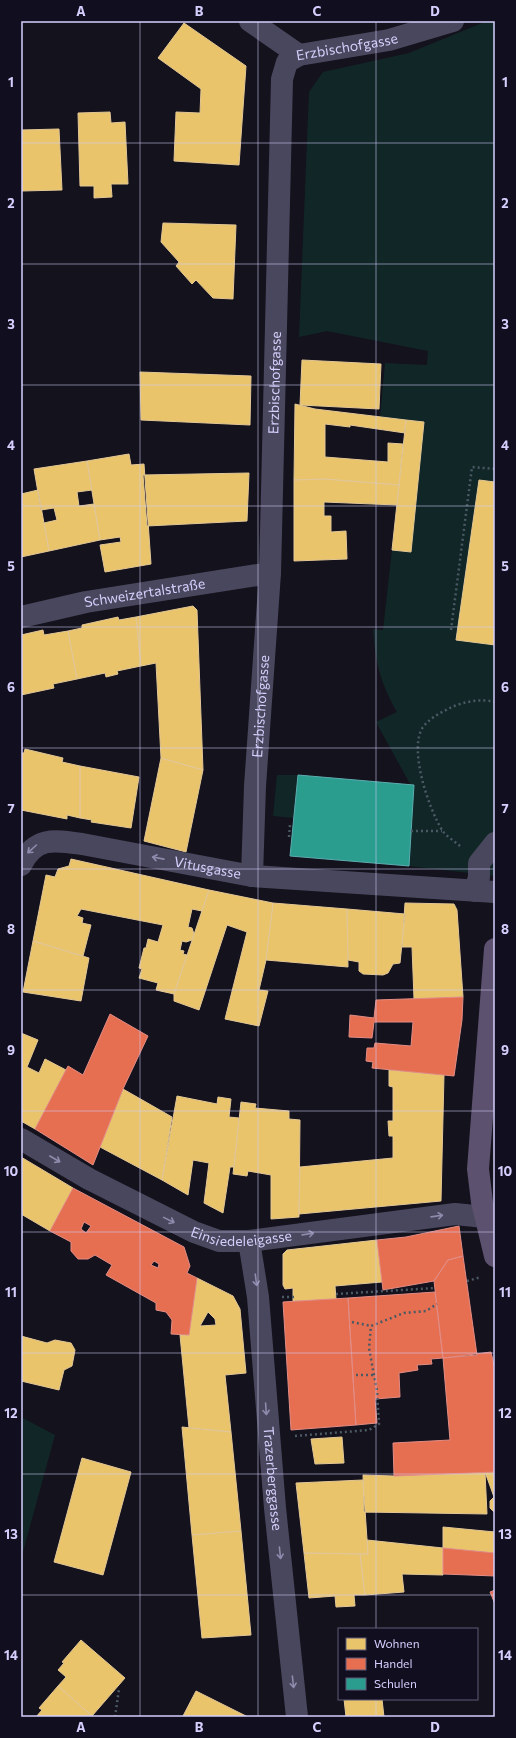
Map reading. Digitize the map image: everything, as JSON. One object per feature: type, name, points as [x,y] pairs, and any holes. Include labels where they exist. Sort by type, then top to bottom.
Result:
[{"type":"main road","points":[[495,963],[478,1169],[490,1217],[495,1256]]},
{"type":"street","points":[[250,21],[299,55]]},
{"type":"street","name":"Erzbischofgasse","points":[[252,876],[255,786],[270,573],[282,79],[287,62],[299,55],[389,40],[454,21]]},
{"type":"street","name":"Schweizertalstraße","points":[[21,617],[86,602],[270,573]]},
{"type":"street","name":"Vitusgasse","points":[[21,865],[30,851],[38,844],[54,841],[82,844],[252,876],[485,891]]},
{"type":"street","points":[[485,891],[478,877],[479,863],[495,844]]},
{"type":"street","name":"Einsiedeleigasse","points":[[21,1139],[89,1179],[194,1232],[219,1241],[249,1241],[455,1214],[490,1217]]},
{"type":"street","name":"Trazerberggasse","points":[[249,1241],[258,1297],[273,1493],[297,1717]]},
{"type":"path","points":[[451,630],[472,466],[495,469]]},
{"type":"path","points":[[479,863],[442,831],[424,789],[418,745],[423,728],[436,715],[456,705],[489,700],[495,702]]},
{"type":"path","points":[[289,837],[290,825]]},
{"type":"path","points":[[411,831],[442,831]]},
{"type":"path","points":[[336,1294],[435,1288]]},
{"type":"path","points":[[280,1297],[294,1297]]},
{"type":"path","points":[[352,1322],[371,1326],[404,1313],[426,1311],[437,1304]]},
{"type":"path","points":[[294,1436],[369,1430],[379,1424],[377,1391],[369,1348],[371,1326]]},
{"type":"path","points":[[356,1375],[374,1374]]},
{"type":"path","points":[[115,1717],[119,1688]]},
{"type":"green space","points":[[487,21],[495,21],[495,482],[479,480],[495,645],[495,876],[409,866],[414,785],[410,784],[376,722],[397,712],[391,702],[383,682],[377,662],[373,629],[383,630],[392,550],[411,552],[424,422],[380,417],[385,363],[427,365],[428,351],[327,331],[299,337],[309,92],[323,72],[409,53]]},
{"type":"green space","points":[[277,775],[298,775],[294,818],[273,816]]},
{"type":"green space","points":[[21,1417],[55,1435],[21,1559]]},
{"type":"building: Wohnen","points":[[184,23],[246,66],[239,165],[174,161],[176,112],[200,113],[201,89],[158,58]]},
{"type":"building: Wohnen","points":[[110,112],[111,123],[125,122],[128,184],[111,184],[112,197],[94,198],[94,186],[80,186],[78,113]]},
{"type":"building: Wohnen","points":[[59,129],[62,190],[22,191],[21,130]]},
{"type":"building: Wohnen","points":[[163,223],[236,225],[233,299],[213,298],[196,280],[192,284],[176,266],[179,262],[161,242]]},
{"type":"building: Wohnen","points":[[302,360],[381,364],[379,409],[300,405]]},
{"type":"building: Wohnen","points":[[140,372],[251,376],[250,425],[141,420]]},
{"type":"building: Wohnen","points":[[295,404],[315,409],[406,420],[405,433],[350,425],[350,427],[325,424],[325,457],[388,462],[388,443],[403,444],[399,485],[325,479],[294,480]]},
{"type":"building: Wohnen","points":[[406,420],[424,422],[411,552],[392,550]]},
{"type":"building: Wohnen","points":[[129,454],[131,465],[144,464],[151,564],[105,572],[100,545],[121,542],[120,537],[100,540],[87,461]]},
{"type":"building: Wohnen","points":[[87,461],[92,490],[77,492],[79,506],[94,504],[100,540],[49,551],[44,523],[57,520],[54,508],[41,510],[34,469]]},
{"type":"building: Wohnen","points":[[249,473],[247,521],[147,526],[143,475]]},
{"type":"building: Wohnen","points":[[325,479],[399,485],[397,505],[324,502],[324,516],[331,516],[331,532],[346,531],[347,559],[294,561],[294,480]]},
{"type":"building: Wohnen","points":[[479,480],[495,482],[495,645],[456,640]]},
{"type":"building: Wohnen","points":[[38,490],[49,551],[21,557],[21,494]]},
{"type":"building: Wohnen","points":[[193,606],[197,610],[203,770],[161,758],[156,663],[141,666],[136,617]]},
{"type":"building: Wohnen","points":[[118,617],[119,620],[136,617],[141,666],[117,671],[118,674],[106,677],[105,673],[77,679],[68,631],[82,628],[82,625]]},
{"type":"building: Wohnen","points":[[43,630],[44,635],[68,631],[77,679],[53,684],[54,688],[21,695],[21,635]]},
{"type":"building: Wohnen","points":[[25,749],[63,758],[62,762],[80,766],[80,818],[67,815],[67,819],[21,810],[21,753],[24,753]]},
{"type":"building: Wohnen","points":[[161,758],[203,770],[186,852],[144,841]]},
{"type":"building: Wohnen","points":[[80,766],[139,777],[131,828],[91,822],[92,820],[80,818]]},
{"type":"building: Wohnen","points":[[71,859],[209,890],[202,911],[192,909],[188,927],[192,928],[194,934],[192,940],[186,942],[182,941],[180,950],[184,951],[183,954],[187,955],[174,994],[156,990],[158,983],[139,978],[142,969],[139,968],[148,939],[158,942],[163,925],[81,909],[77,916],[83,918],[82,923],[91,925],[83,956],[33,941],[46,875],[55,877],[58,869],[69,866]]},
{"type":"building: Wohnen","points":[[209,890],[273,903],[266,960],[259,990],[268,991],[259,1026],[225,1019],[247,932],[227,925],[199,1010],[174,1001],[174,994]]},
{"type":"building: Wohnen","points":[[273,903],[347,909],[348,967],[266,960]]},
{"type":"building: Wohnen","points":[[405,903],[454,904],[457,910],[463,997],[414,999],[412,947],[402,947]]},
{"type":"building: Wohnen","points":[[347,909],[405,914],[400,963],[393,964],[388,973],[383,975],[363,974],[359,971],[359,962],[348,960]]},
{"type":"building: Wohnen","points":[[33,941],[89,958],[81,1001],[23,992]]},
{"type":"building: Wohnen","points":[[21,1033],[38,1040],[27,1067],[39,1073],[45,1059],[66,1070],[35,1129],[21,1121]]},
{"type":"building: Wohnen","points":[[389,1070],[444,1075],[441,1201],[299,1214],[300,1167],[393,1158],[393,1136],[389,1136],[388,1121],[393,1121],[393,1087],[389,1086]]},
{"type":"building: Wohnen","points":[[123,1089],[172,1117],[162,1180],[100,1147]]},
{"type":"building: Wohnen","points":[[177,1096],[217,1104],[218,1097],[231,1099],[229,1117],[239,1118],[234,1167],[230,1167],[223,1213],[204,1203],[209,1163],[193,1160],[188,1195],[162,1180]]},
{"type":"building: Wohnen","points":[[241,1102],[256,1104],[255,1108],[289,1111],[289,1119],[300,1120],[299,1217],[271,1219],[271,1175],[248,1171],[247,1176],[233,1174]]},
{"type":"building: Wohnen","points":[[21,1157],[73,1188],[50,1231],[21,1214]]},
{"type":"building: Wohnen","points":[[377,1240],[382,1282],[335,1286],[336,1299],[293,1301],[293,1288],[285,1289],[283,1285],[283,1254],[287,1250]]},
{"type":"building: Wohnen","points":[[197,1278],[233,1296],[240,1309],[246,1373],[225,1375],[231,1432],[189,1428],[180,1335],[189,1335]],"holes":[[[208,1312],[215,1319],[216,1325],[200,1326]]]},
{"type":"building: Wohnen","points":[[21,1336],[47,1343],[55,1340],[71,1343],[75,1350],[72,1366],[64,1370],[59,1390],[21,1381]]},
{"type":"building: Wohnen","points":[[182,1427],[231,1432],[241,1531],[192,1535]]},
{"type":"building: Wohnen","points":[[342,1437],[344,1463],[315,1464],[311,1439]]},
{"type":"building: Wohnen","points":[[82,1458],[131,1472],[103,1575],[54,1562]]},
{"type":"building: Wohnen","points":[[485,1472],[495,1472],[495,1513],[490,1508],[490,1501],[494,1497]]},
{"type":"building: Wohnen","points":[[485,1472],[487,1514],[364,1512],[363,1475],[394,1476]]},
{"type":"building: Wohnen","points":[[363,1480],[368,1554],[304,1553],[296,1483]]},
{"type":"building: Wohnen","points":[[443,1527],[495,1532],[495,1553],[443,1548]]},
{"type":"building: Wohnen","points":[[241,1531],[251,1635],[202,1638],[192,1535]]},
{"type":"building: Wohnen","points":[[367,1540],[443,1548],[443,1575],[402,1574],[404,1592],[365,1595],[360,1554],[368,1554]]},
{"type":"building: Wohnen","points":[[304,1553],[360,1554],[365,1595],[354,1595],[355,1606],[336,1607],[335,1596],[309,1598]]},
{"type":"building: Wohnen","points":[[81,1640],[125,1678],[92,1716],[58,1686],[66,1677],[58,1670],[64,1663],[62,1662]]},
{"type":"building: Wohnen","points":[[58,1686],[94,1717],[36,1717],[42,1710],[39,1708]]},
{"type":"building: Wohnen","points":[[196,1691],[248,1717],[183,1716]]},
{"type":"building: Wohnen","points":[[344,1700],[382,1700],[384,1717],[346,1717]]},
{"type":"building: Handel","points":[[463,997],[462,1020],[454,1076],[372,1068],[373,1062],[366,1061],[367,1048],[374,1048],[375,1043],[411,1046],[413,1022],[374,1022],[372,1038],[349,1037],[350,1015],[374,1018],[376,1000]]},
{"type":"building: Handel","points":[[110,1014],[148,1036],[123,1089],[93,1165],[35,1129],[68,1066],[83,1075]]},
{"type":"building: Handel","points":[[73,1188],[184,1247],[190,1266],[187,1273],[197,1278],[189,1335],[171,1334],[172,1320],[166,1312],[156,1310],[156,1303],[106,1275],[112,1265],[95,1255],[88,1259],[78,1259],[71,1251],[71,1242],[50,1231]],"holes":[[[84,1222],[91,1226],[86,1233],[81,1229]],[[154,1261],[159,1264],[158,1268],[151,1265]]]},
{"type":"building: Handel","points":[[459,1226],[463,1256],[448,1260],[434,1281],[383,1290],[377,1240],[406,1237]]},
{"type":"building: Handel","points":[[463,1256],[477,1355],[443,1358],[434,1281],[448,1260]]},
{"type":"building: Handel","points":[[435,1292],[443,1358],[431,1359],[432,1364],[417,1365],[418,1370],[399,1373],[400,1397],[375,1399],[377,1423],[356,1425],[348,1298]]},
{"type":"building: Handel","points":[[348,1298],[356,1425],[291,1430],[283,1302]]},
{"type":"building: Handel","points":[[491,1352],[495,1369],[495,1472],[394,1476],[393,1443],[450,1440],[443,1358]]},
{"type":"building: Handel","points":[[443,1548],[495,1553],[495,1576],[443,1574]]},
{"type":"building: Handel","points":[[495,1590],[495,1604],[490,1592]]},
{"type":"building: Schulen","points":[[298,775],[414,785],[409,866],[290,856]]}]
